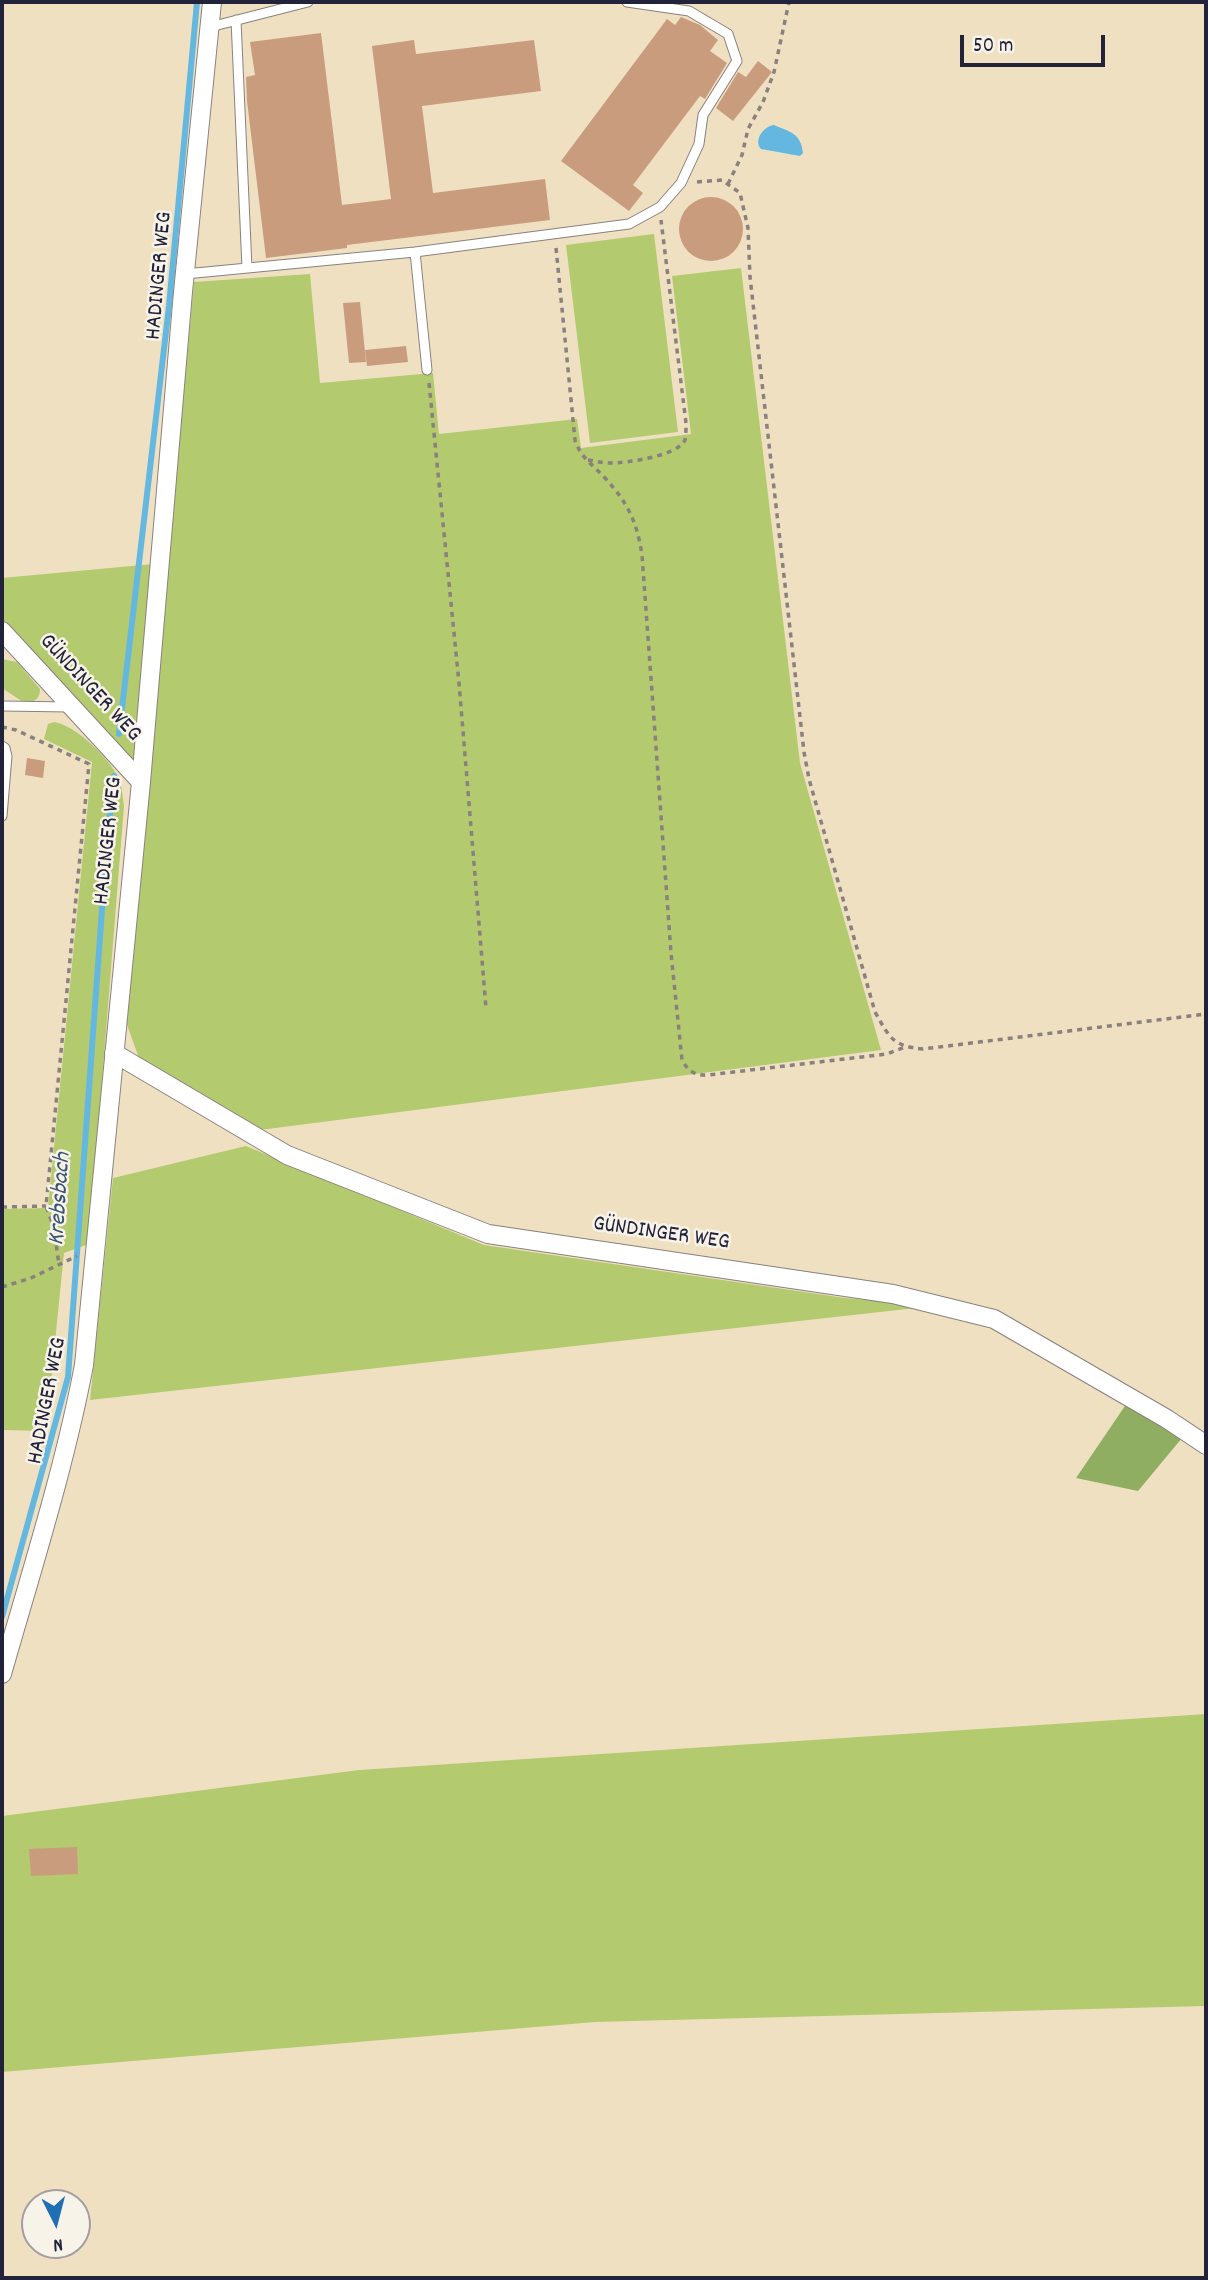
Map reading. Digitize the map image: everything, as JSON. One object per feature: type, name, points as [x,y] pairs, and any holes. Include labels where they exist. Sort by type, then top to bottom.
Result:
[{"type":"street","name":"HADINGER WEG","points":[[2,1674],[58,1482],[84,1365],[141,782],[185,274],[212,2]]},
{"type":"street","name":"GÜNDINGER WEG","points":[[2,631],[141,782]]},
{"type":"street","name":"GÜNDINGER WEG","points":[[114,1054],[287,1155],[488,1234],[893,1294],[994,1319],[1167,1419],[1206,1445]]},
{"type":"lane","points":[[209,27],[308,2]]},
{"type":"lane","points":[[185,274],[415,252],[629,223],[660,207],[681,183],[699,144],[703,115],[737,61],[728,34],[689,10],[627,2]]},
{"type":"lane","points":[[236,20],[247,268]]},
{"type":"lane","points":[[415,252],[427,370]]},
{"type":"lane","points":[[2,706],[72,707]]},
{"type":"lane","points":[[2,746],[7,757],[2,816]]},
{"type":"path","points":[[728,184],[742,155],[748,129],[763,102],[774,72],[789,2]]},
{"type":"path","points":[[681,183],[722,180],[740,193],[748,228],[750,277],[804,752],[809,779],[875,1012],[893,1040],[905,1047],[923,1049],[1206,1014]]},
{"type":"path","points":[[586,460],[629,462],[661,455],[678,448],[685,441],[686,423],[660,207]]},
{"type":"path","points":[[555,233],[578,452],[606,479],[629,508],[638,528],[671,953],[682,1060],[687,1069],[699,1075],[708,1075],[887,1054],[905,1047]]},
{"type":"path","points":[[427,370],[460,696],[486,1008]]},
{"type":"path","points":[[2,727],[16,730],[89,764],[46,1206],[54,1228],[59,1265]]},
{"type":"path","points":[[2,1207],[46,1206]]},
{"type":"path","points":[[2,1287],[31,1278],[64,1262]]},
{"type":"green space","points":[[654,234],[678,432],[590,443],[566,245]]},
{"type":"green space","points":[[741,268],[800,763],[881,1050],[260,1130],[140,1061],[126,1022],[194,282],[310,274],[320,383],[433,373],[439,434],[577,419],[581,448],[691,434],[672,276]]},
{"type":"green space","points":[[153,564],[135,761],[2,620],[2,578]]},
{"type":"green space","points":[[2,659],[17,662],[40,689],[36,699],[26,704],[2,688]]},
{"type":"green space","points":[[48,724],[63,724],[82,736],[108,762],[119,779],[124,806],[89,1244],[64,1253],[46,1431],[2,1430],[2,1209],[48,1208],[92,762],[44,739]]},
{"type":"green space","points":[[246,1146],[484,1245],[845,1298],[934,1306],[90,1400],[113,1178]]},
{"type":"green space","points":[[1127,1403],[1182,1438],[1138,1491],[1076,1478]]},
{"type":"green space","points":[[1206,1714],[1206,2006],[595,2022],[2,2072],[2,1816],[359,1770]]},
{"type":"water","points":[[774,125],[797,137],[802,146],[803,153],[800,156],[761,149],[758,142],[761,134]]},
{"type":"building","points":[[681,17],[700,25],[718,40],[710,51],[727,63],[705,99],[700,96],[633,185],[643,193],[629,211],[561,161],[667,19],[675,25]]},
{"type":"building","points":[[321,33],[342,205],[391,199],[372,46],[414,40],[416,54],[534,40],[541,91],[422,106],[433,193],[545,179],[550,220],[347,245],[347,248],[266,258],[247,101],[246,77],[255,75],[250,42]]},
{"type":"building","points":[[758,61],[772,72],[733,121],[716,108],[738,72],[746,77]]},
{"type":"building","points":[[711,197],[734,206],[743,229],[734,252],[711,261],[688,252],[679,229],[688,206]]},
{"type":"building","points":[[360,302],[366,362],[349,363],[343,303]]},
{"type":"building","points":[[406,346],[408,362],[367,366],[365,350]]},
{"type":"building","points":[[27,758],[45,761],[43,778],[25,775]]},
{"type":"building","points":[[77,1847],[78,1874],[31,1876],[29,1849]]},
{"type":"waterway","points":[[119,734],[169,306],[197,2]]},
{"type":"waterway","name":"Krebsbach","points":[[2,1617],[68,1377],[114,776]]}]
